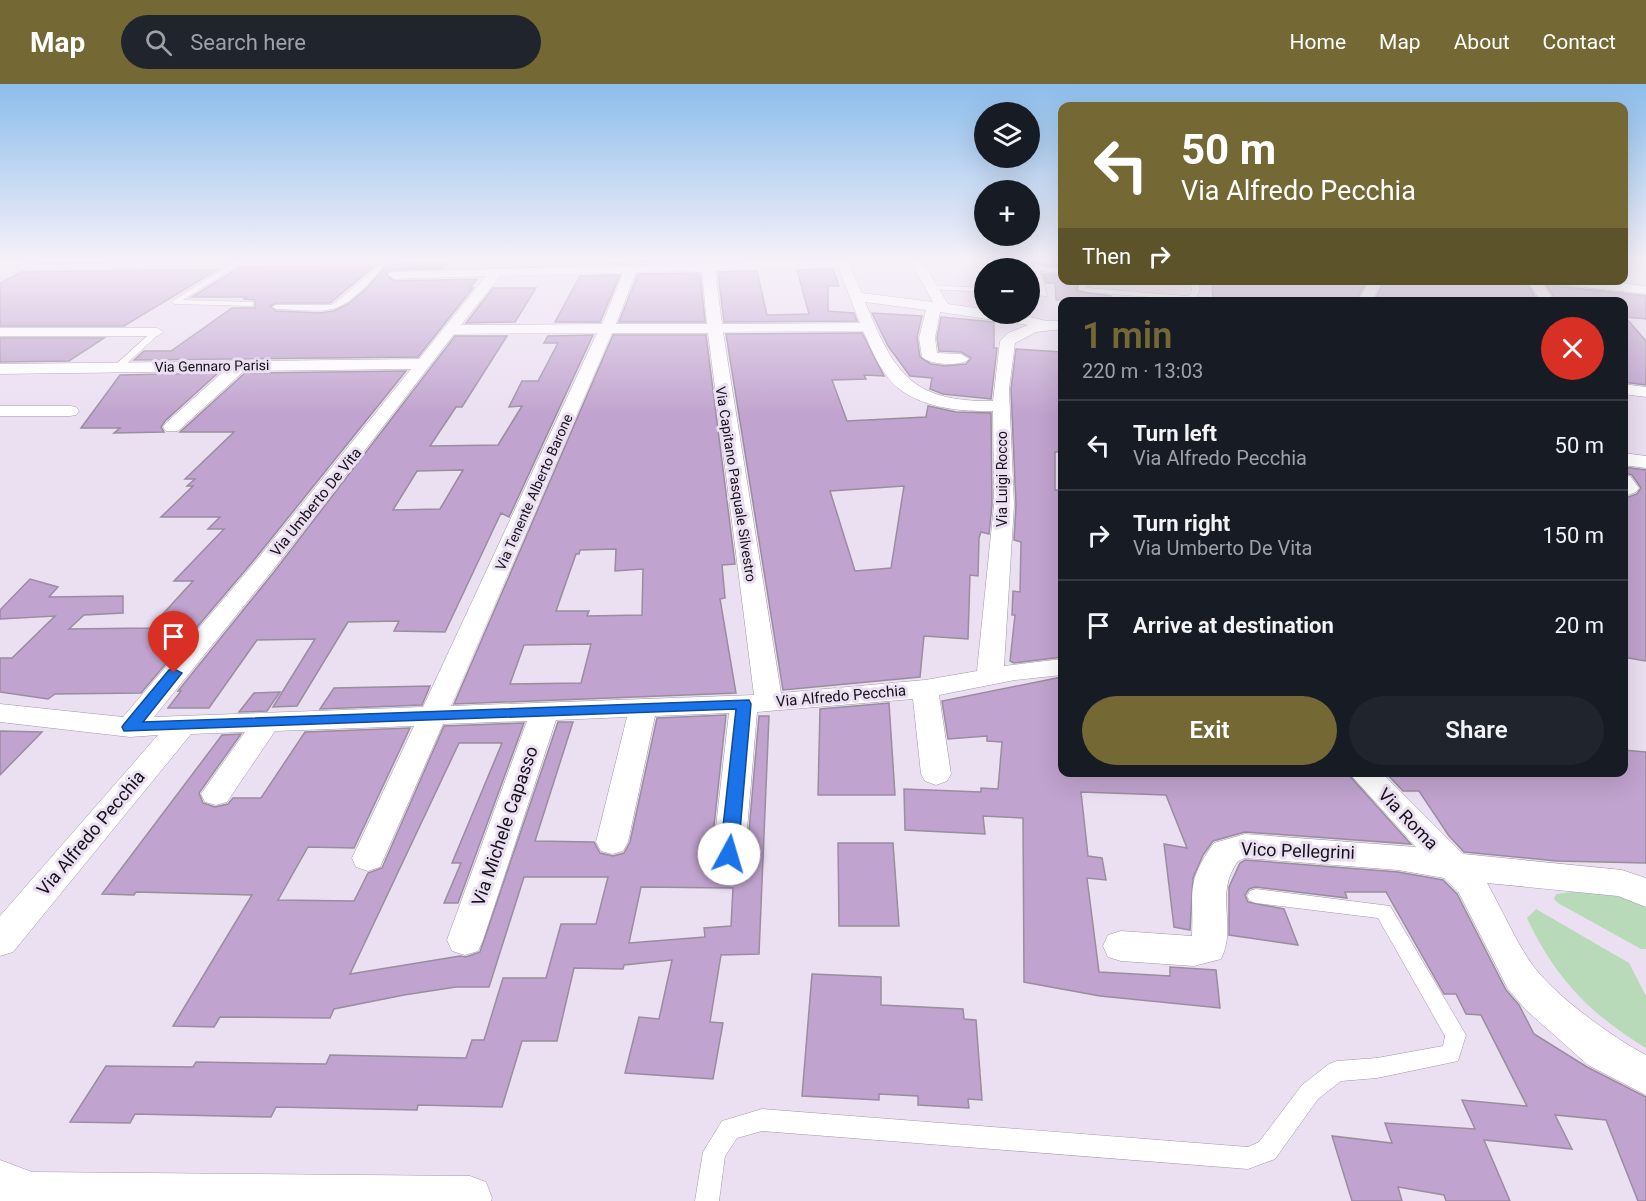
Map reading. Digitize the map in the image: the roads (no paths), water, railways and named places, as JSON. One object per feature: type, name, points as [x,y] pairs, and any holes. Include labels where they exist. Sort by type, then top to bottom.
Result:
[{"type":"street","name":"Via Umberto De Vita","points":[[130,727],[264,566],[466,311]]},
{"type":"street","name":"Via Tenente Alberto Barone","points":[[368,858],[613,311]]},
{"type":"street","name":"Via Capitano Pasquale Silvestro","points":[[712,311],[756,703],[729,854]]},
{"type":"street","points":[[862,311],[884,358],[902,383],[931,398],[946,402],[1001,406]]},
{"type":"street","points":[[938,311],[927,339],[930,357],[961,359]]},
{"type":"street","name":"Via Luigi Rocco","points":[[990,676],[1004,505],[1001,389],[1008,341],[1016,333],[1054,325]]},
{"type":"street","points":[[451,330],[714,330],[868,327]]},
{"type":"street","points":[[0,332],[157,332]]},
{"type":"street","name":"Via Gennaro Parisi","points":[[0,369],[423,364]]},
{"type":"street","points":[[172,427],[241,365]]},
{"type":"street","points":[[1628,390],[1646,392]]},
{"type":"street","points":[[0,411],[70,411]]},
{"type":"street","points":[[1628,460],[1646,462]]},
{"type":"street","name":"Via Alfredo Pecchia","points":[[0,713],[130,727],[756,703],[925,689],[990,676],[1058,668]]},
{"type":"street","name":"Via Alfredo Pecchia","points":[[925,689],[936,774]]},
{"type":"street","points":[[612,842],[643,707]]},
{"type":"street","name":"Via Michele Capasso","points":[[465,940],[545,711]]},
{"type":"street","points":[[216,794],[267,722]]},
{"type":"street","name":"Via Alfredo Pecchia","points":[[0,941],[182,726]]},
{"type":"street","name":"Via Roma","points":[[1368,777],[1471,884],[1521,978],[1539,998],[1602,1052],[1646,1076]]},
{"type":"street","name":"Vico Pellegrini","points":[[1121,946],[1194,951],[1208,948],[1212,894],[1209,879],[1226,852],[1245,846],[1398,857],[1452,866],[1622,883],[1646,893]]},
{"type":"street","points":[[0,1182],[32,1194],[470,1198]]},
{"type":"lane","points":[[118,367],[157,332]]},
{"type":"lane","points":[[706,1201],[714,1152],[730,1129],[762,1120],[1248,1158],[1267,1151],[1310,1092],[1337,1071],[1377,1068],[1451,1054],[1456,1035],[1384,911],[1256,896]]}]
